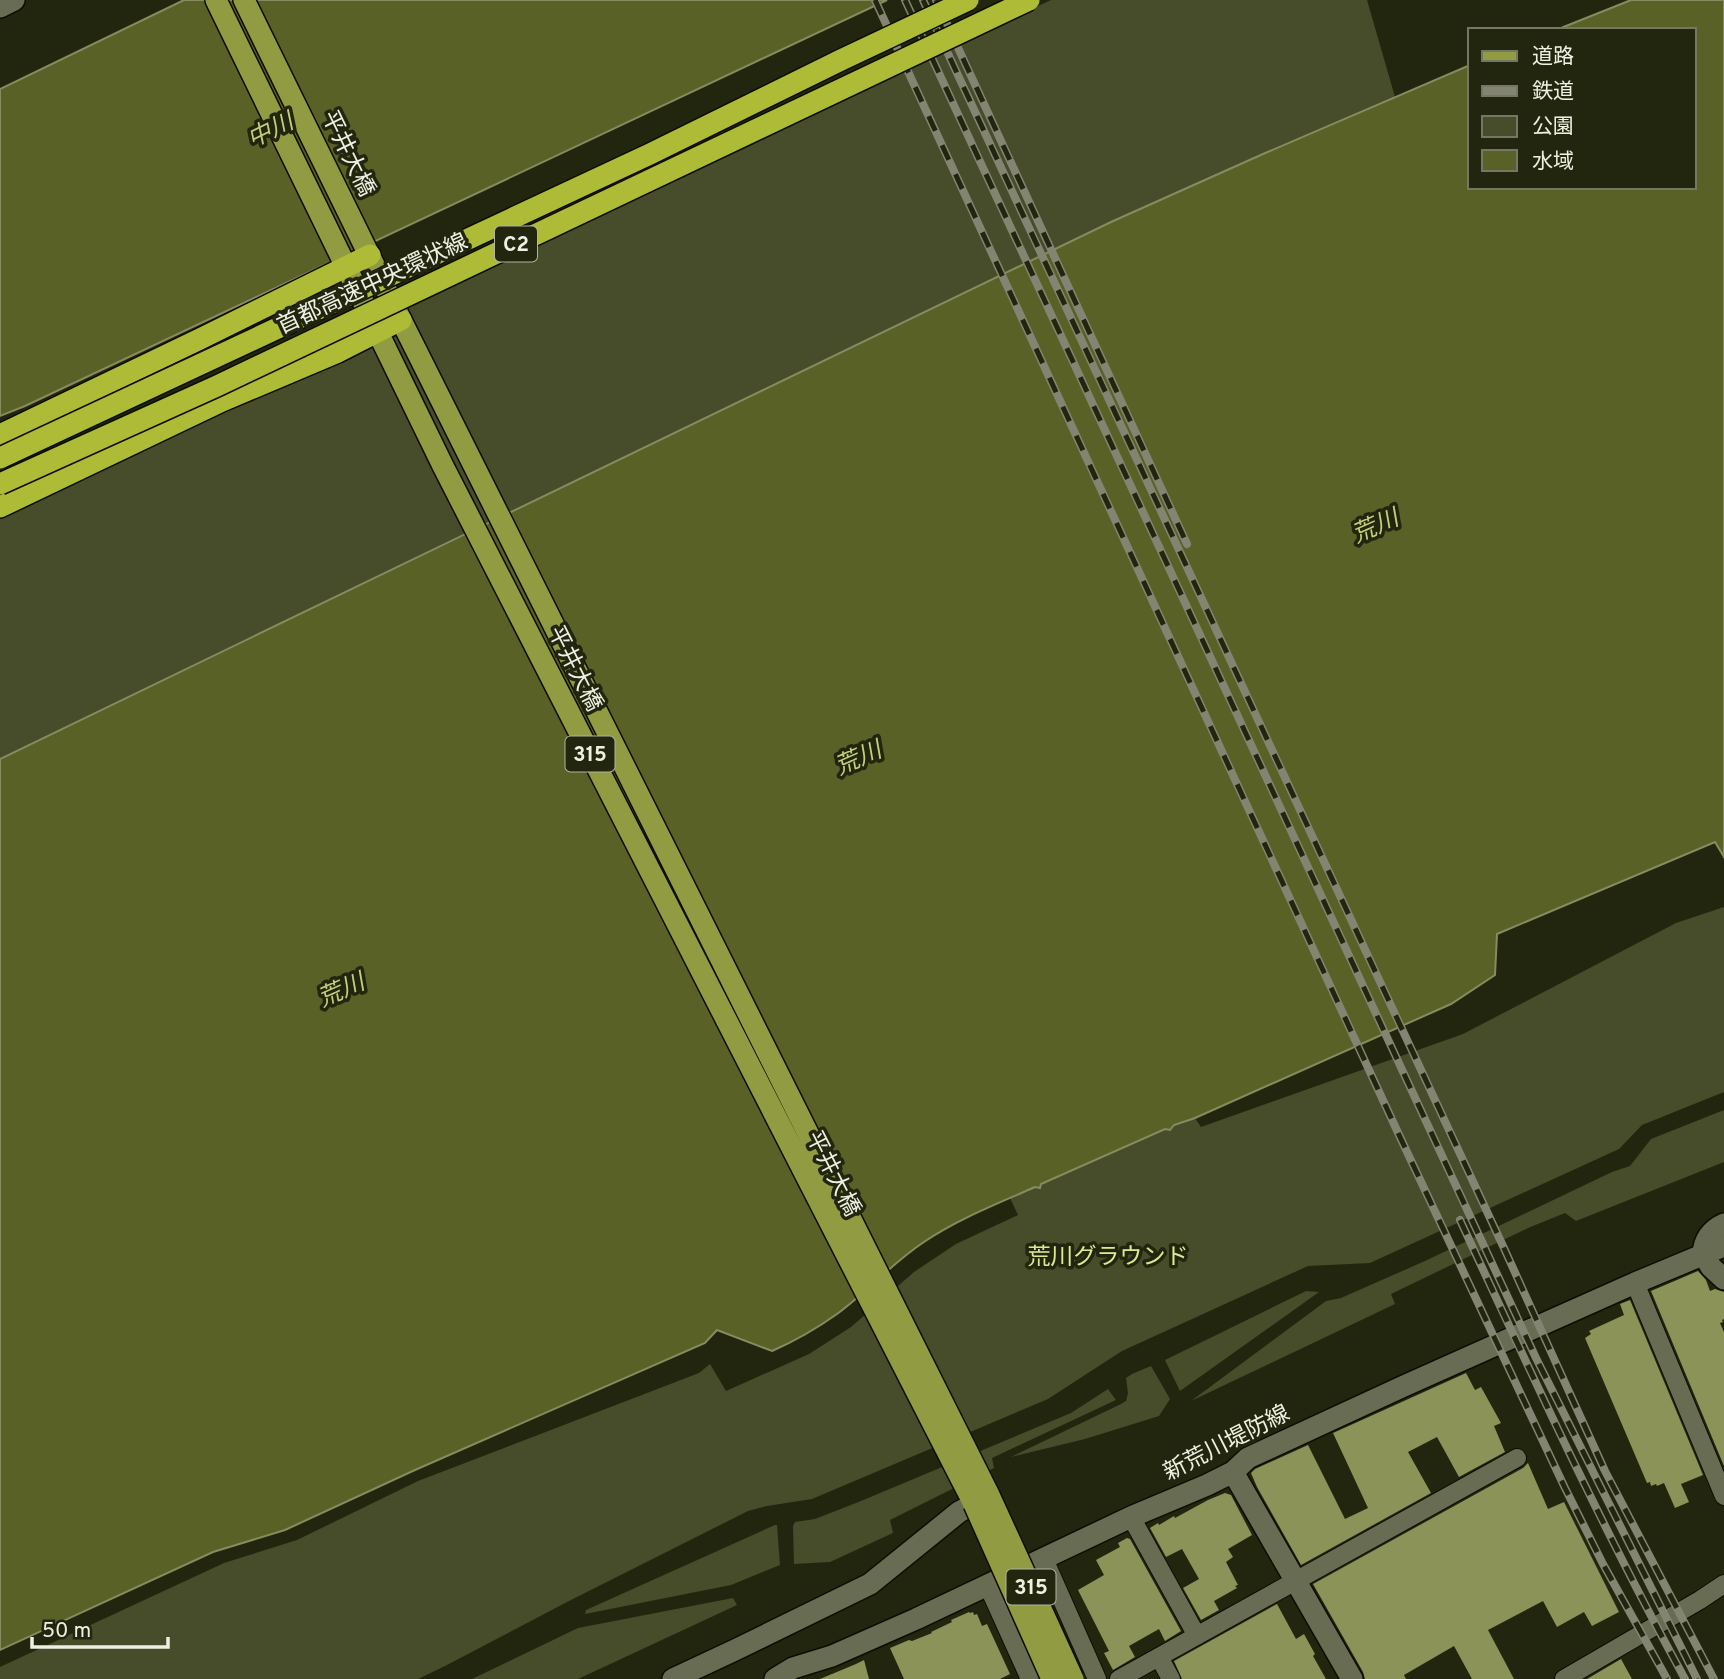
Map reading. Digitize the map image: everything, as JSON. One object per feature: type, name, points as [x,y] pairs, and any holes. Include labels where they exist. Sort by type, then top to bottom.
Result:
[{"type":"highway","name":"首都高速中央環状線","points":[[0,458],[650,154],[968,0]]},
{"type":"highway","name":"首都高速中央環状線","points":[[0,484],[229,380],[1029,0]]},
{"type":"highway","points":[[0,435],[370,255]]},
{"type":"highway","points":[[0,507],[222,401],[338,352],[401,320]]},
{"type":"main road","points":[[0,7],[14,0]]},
{"type":"main road","name":"平井大橋","points":[[216,0],[449,478],[981,1500]]},
{"type":"main road","name":"平井大橋","points":[[244,0],[981,1500]]},
{"type":"main road","points":[[1724,1224],[1706,1239],[1703,1254],[1707,1263],[1724,1279]]},
{"type":"main road","name":"新荒川堤防線","points":[[786,1675],[1207,1485],[1233,1472],[1248,1458],[1404,1386],[1724,1246]]},
{"type":"main road","points":[[1233,1472],[1352,1679]]},
{"type":"main road","points":[[673,1679],[870,1584],[959,1512],[981,1500]]},
{"type":"main road","name":"315","points":[[981,1500],[1052,1679]]},
{"type":"main road","name":"315","points":[[981,1500],[1073,1679]]},
{"type":"street","points":[[1635,1283],[1724,1496]]},
{"type":"street","points":[[1119,1679],[1517,1458]]},
{"type":"street","points":[[1131,1517],[1197,1636]]},
{"type":"street","points":[[1044,1559],[1097,1679]]},
{"type":"street","points":[[1564,1679],[1724,1584]]},
{"type":"street","points":[[988,1586],[1030,1679]]},
{"type":"street","points":[[1159,1657],[1171,1679]]},
{"type":"green space","points":[[1051,0],[1367,0],[1395,97],[1111,222],[0,759],[0,499]]},
{"type":"green space","name":"荒川グラウンド","points":[[1724,907],[1724,1092],[1642,1125],[1619,1149],[1370,1263],[1308,1266],[1122,1351],[1048,1399],[812,1499],[748,1511],[418,1679],[0,1679],[0,1667],[224,1563],[297,1540],[418,1481],[699,1373],[710,1364],[726,1391],[809,1354],[851,1327],[914,1272],[956,1244],[1018,1215],[1010,1198],[1165,1129],[1170,1130],[1174,1125],[1195,1118],[1201,1127],[1463,1034],[1676,923]]},
{"type":"green space","points":[[1724,1110],[1724,1162],[1576,1221],[1565,1213],[1528,1228],[1391,1294],[1395,1304],[1191,1401],[1326,1301],[1341,1298],[1425,1261],[1612,1172],[1630,1166],[1651,1139]]},
{"type":"green space","points":[[1306,1291],[1319,1292],[1180,1391],[1165,1360]]},
{"type":"green space","points":[[1151,1366],[1170,1399],[1159,1416],[1085,1439],[1011,1457],[1126,1401],[1126,1378]]},
{"type":"green space","points":[[1108,1389],[1116,1400],[992,1458],[994,1468],[890,1520],[893,1533],[830,1562],[794,1564],[795,1522],[815,1519],[861,1501],[1071,1413]]},
{"type":"green space","points":[[775,1525],[780,1565],[731,1585],[585,1614],[586,1610]]},
{"type":"green space","points":[[733,1598],[737,1605],[578,1679],[472,1679],[578,1628]]},
{"type":"water","name":"中川","points":[[184,0],[887,0],[0,416],[0,89]]},
{"type":"water","name":"荒川","points":[[1631,0],[1724,0],[1724,857],[1715,842],[1497,934],[1495,975],[1451,1004],[1174,1125],[1170,1130],[1165,1129],[1041,1184],[1040,1188],[1035,1187],[964,1219],[912,1250],[837,1314],[781,1347],[772,1351],[717,1330],[705,1343],[285,1530],[213,1552],[0,1650],[0,759],[1111,222],[1468,66],[1468,189],[1696,189],[1696,28],[1561,28]]},
{"type":"building","points":[[1698,1271],[1706,1280],[1710,1291],[1715,1289],[1724,1292],[1724,1319],[1720,1323],[1724,1332],[1724,1466],[1651,1291]]},
{"type":"building","points":[[1630,1300],[1703,1475],[1681,1484],[1689,1502],[1675,1508],[1664,1483],[1651,1486],[1650,1482],[1647,1483],[1585,1338],[1591,1334],[1589,1331],[1624,1315],[1620,1304]]},
{"type":"building","points":[[1466,1373],[1475,1390],[1481,1387],[1501,1423],[1494,1426],[1505,1452],[1459,1477],[1437,1437],[1408,1452],[1431,1493],[1301,1565],[1251,1473],[1308,1445],[1345,1519],[1368,1508],[1333,1433]]},
{"type":"building","points":[[1528,1463],[1548,1509],[1564,1502],[1619,1612],[1592,1626],[1584,1612],[1557,1627],[1543,1601],[1488,1630],[1514,1679],[1472,1679],[1454,1646],[1404,1675],[1406,1679],[1365,1679],[1313,1584]]},
{"type":"building","points":[[1225,1493],[1231,1495],[1252,1535],[1228,1549],[1233,1557],[1226,1562],[1237,1588],[1214,1601],[1219,1610],[1201,1620],[1183,1588],[1199,1579],[1182,1549],[1166,1557],[1150,1528]]},
{"type":"building","points":[[1127,1538],[1181,1631],[1165,1641],[1159,1629],[1129,1646],[1135,1657],[1113,1670],[1104,1653],[1109,1651],[1078,1590],[1104,1575],[1096,1560],[1120,1547],[1118,1543]]},
{"type":"building","points":[[1277,1604],[1296,1639],[1304,1634],[1326,1679],[1182,1679],[1174,1661]]},
{"type":"building","points":[[969,1612],[977,1614],[982,1626],[987,1624],[1010,1674],[1000,1679],[904,1679],[890,1648],[932,1633]]},
{"type":"building","points":[[1621,1659],[1632,1679],[1587,1679]]},
{"type":"building","points":[[864,1660],[869,1679],[820,1679],[856,1664]]},
{"type":"railway","points":[[875,0],[1565,1488],[1603,1564],[1667,1679]]},
{"type":"railway","points":[[905,0],[1536,1358],[1697,1679]]},
{"type":"railway","points":[[923,0],[1503,1246],[1605,1471],[1714,1679]]},
{"type":"railway","points":[[936,0],[1187,544]]},
{"type":"railway","points":[[1460,1220],[1597,1509],[1685,1679]]}]
